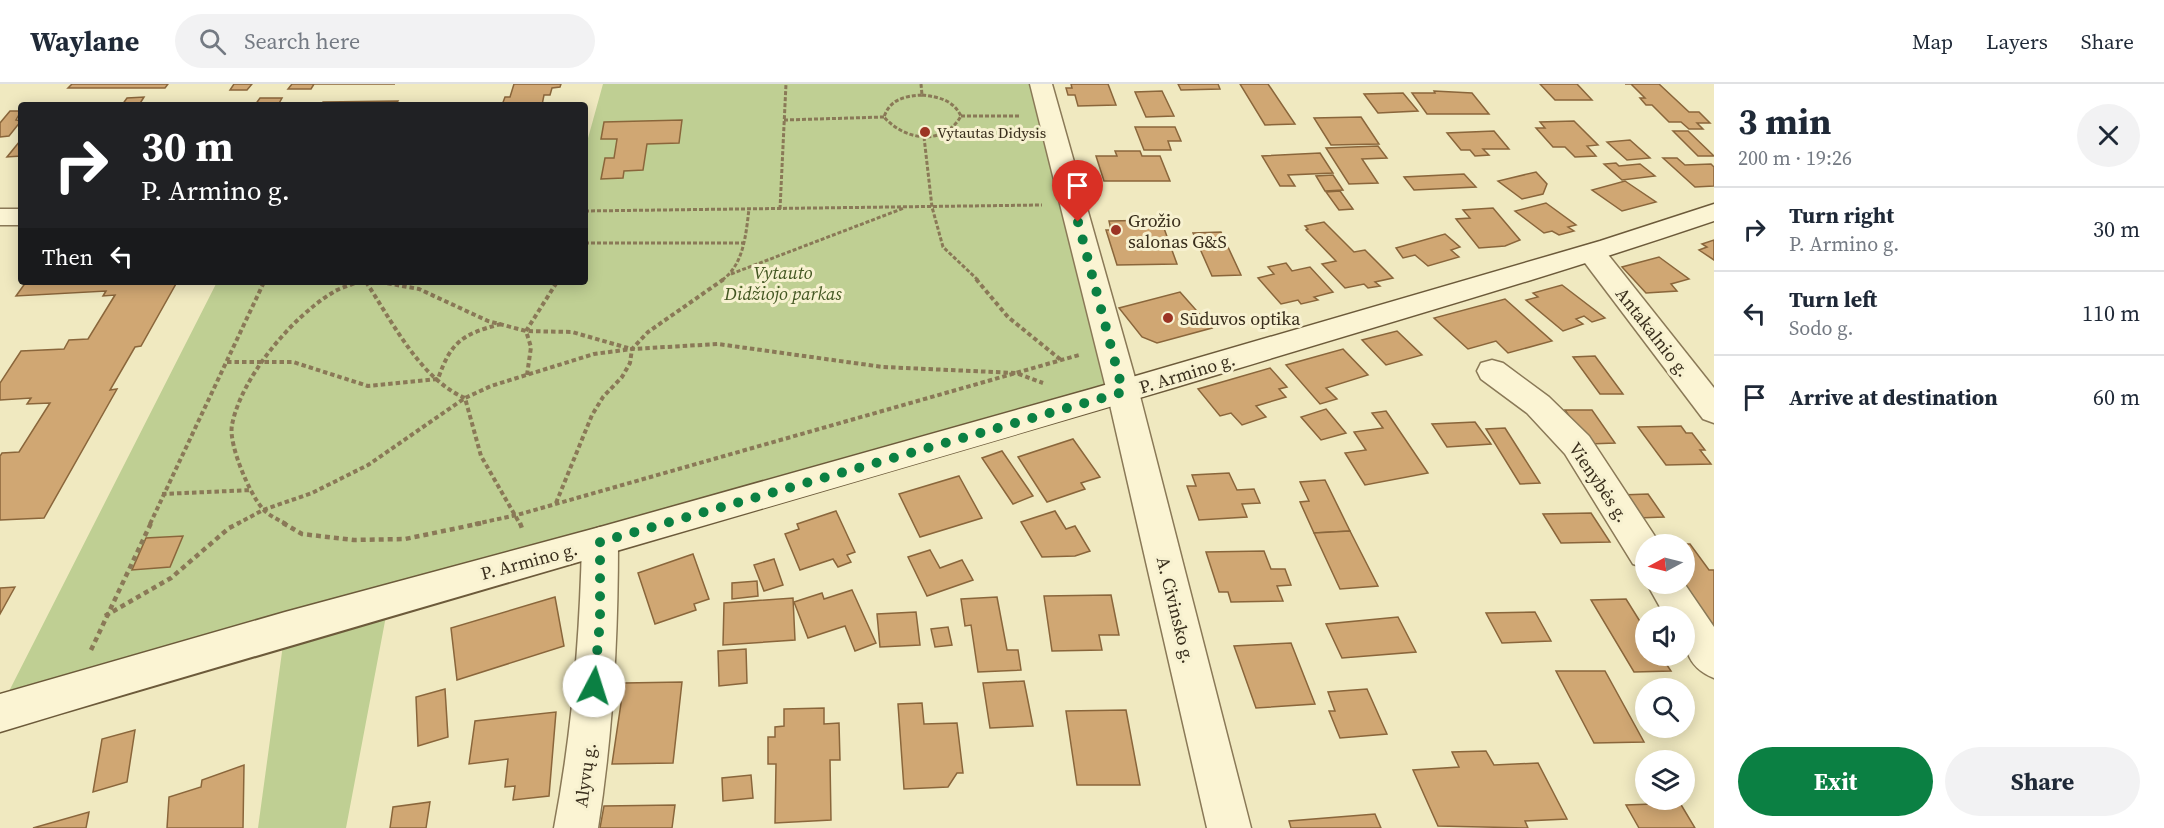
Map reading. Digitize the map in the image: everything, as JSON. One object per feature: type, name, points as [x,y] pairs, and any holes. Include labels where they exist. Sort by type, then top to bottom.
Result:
[{"type":"street","name":"A. Civinsko g.","points":[[1041,84],[1123,392],[1229,828]]},
{"type":"street","name":"P. Armino g.","points":[[0,713],[285,629],[600,542],[1123,392],[1592,253],[1714,212]]},
{"type":"street","points":[[0,218],[18,217]]},
{"type":"street","name":"Antakalnio g.","points":[[1592,253],[1714,411]]},
{"type":"street","name":"Vienybės g.","points":[[1492,371],[1538,405],[1577,445],[1635,536]]},
{"type":"street","name":"Alyvų g.","points":[[576,828],[587,772],[600,621],[600,542]]},
{"type":"street","points":[[1671,594],[1714,660]]},
{"type":"path","points":[[780,208],[786,84]]},
{"type":"path","points":[[921,84],[922,94]]},
{"type":"path","points":[[922,94],[949,101],[958,108],[961,116],[958,124],[951,131],[924,137],[897,131],[888,125],[884,117],[886,108],[894,101],[922,94]]},
{"type":"path","points":[[961,116],[1028,116]]},
{"type":"path","points":[[784,120],[884,117]]},
{"type":"path","points":[[924,137],[932,207],[943,247],[983,285],[1008,316],[1061,360]]},
{"type":"path","points":[[588,211],[1049,205]]},
{"type":"path","points":[[555,504],[592,416],[603,397],[626,370],[630,363],[632,349],[648,332],[731,274],[906,207]]},
{"type":"path","points":[[731,274],[745,243],[749,209]]},
{"type":"path","points":[[588,243],[745,243]]},
{"type":"path","points":[[80,691],[83,671],[105,616],[263,285]]},
{"type":"path","points":[[350,285],[332,293],[297,321],[262,362],[244,390],[231,427],[239,467],[263,510],[302,534],[354,540],[405,538],[517,515],[1083,354]]},
{"type":"path","points":[[368,285],[425,370],[438,379],[448,392],[465,399]]},
{"type":"path","points":[[397,285],[419,289],[488,321],[525,331],[572,332],[632,349]]},
{"type":"path","points":[[525,331],[555,285]]},
{"type":"path","points":[[438,379],[445,354],[459,338],[501,324]]},
{"type":"path","points":[[525,331],[529,337],[533,354],[527,375]]},
{"type":"path","points":[[105,616],[171,578],[229,528],[263,510],[312,493],[368,465],[465,399],[491,386],[594,354],[632,349],[718,344],[883,367],[1016,373]]},
{"type":"path","points":[[227,362],[293,362],[368,386],[438,379]]},
{"type":"path","points":[[465,399],[481,456],[517,515],[536,559]]},
{"type":"path","points":[[162,494],[252,490]]},
{"type":"green space","name":"Vytauto Didžiojo parkas","points":[[603,84],[1041,84],[1123,392],[389,600],[346,828],[258,828],[285,630],[0,709],[215,285],[588,285],[588,138]]},
{"type":"building","points":[[72,84],[168,84],[165,88],[68,88]]},
{"type":"building","points":[[234,84],[252,84],[247,90],[230,90]]},
{"type":"building","points":[[292,84],[314,84],[311,89],[288,89]]},
{"type":"building","points":[[514,84],[561,84],[560,87],[552,88],[550,95],[544,95],[543,102],[503,102],[505,97],[510,97]]},
{"type":"building","points":[[1071,84],[1108,84],[1116,105],[1078,106],[1075,95],[1068,95],[1066,88],[1072,88]]},
{"type":"building","points":[[1178,84],[1218,84],[1220,89],[1181,90]]},
{"type":"building","points":[[1240,84],[1268,84],[1295,124],[1265,125]]},
{"type":"building","points":[[1540,84],[1577,84],[1592,100],[1555,100]]},
{"type":"building","points":[[1631,84],[1659,84],[1689,112],[1699,112],[1710,123],[1697,123],[1703,129],[1689,129],[1681,122],[1669,122],[1652,105],[1646,105],[1640,98],[1645,98]]},
{"type":"building","points":[[1162,91],[1174,116],[1146,117],[1135,92]]},
{"type":"building","points":[[1434,91],[1472,93],[1489,114],[1427,114],[1412,93],[1435,93]]},
{"type":"building","points":[[1403,93],[1418,111],[1378,113],[1364,94]]},
{"type":"building","points":[[144,97],[141,102],[124,102],[127,98]]},
{"type":"building","points":[[260,98],[282,98],[280,102],[257,102]]},
{"type":"building","points":[[398,101],[398,102],[323,102]]},
{"type":"building","points":[[10,111],[18,111],[16,120],[18,125],[9,136],[0,137],[0,123]]},
{"type":"building","points":[[1361,117],[1379,144],[1331,145],[1314,118]]},
{"type":"building","points":[[682,120],[679,143],[647,144],[643,170],[624,171],[623,178],[601,179],[605,158],[614,158],[617,139],[601,139],[604,122]]},
{"type":"building","points":[[1574,121],[1598,145],[1587,146],[1596,156],[1575,157],[1565,147],[1553,147],[1536,128],[1545,128],[1540,122]]},
{"type":"building","points":[[1135,127],[1175,127],[1181,141],[1168,141],[1171,150],[1144,150]]},
{"type":"building","points":[[1494,131],[1509,149],[1483,149],[1489,155],[1475,156],[1470,150],[1461,150],[1447,133]]},
{"type":"building","points":[[1673,131],[1688,131],[1714,156],[1698,156]]},
{"type":"building","points":[[1630,140],[1650,158],[1627,160],[1607,142]]},
{"type":"building","points":[[18,143],[18,156],[7,157]]},
{"type":"building","points":[[1378,146],[1387,158],[1362,159],[1378,183],[1349,184],[1326,148]]},
{"type":"building","points":[[1115,151],[1140,151],[1142,156],[1160,156],[1170,181],[1104,181],[1096,156],[1117,156]]},
{"type":"building","points":[[1320,153],[1333,173],[1288,175],[1295,186],[1280,186],[1262,156]]},
{"type":"building","points":[[1663,158],[1677,158],[1685,165],[1711,164],[1714,167],[1714,186],[1695,187]]},
{"type":"building","points":[[1616,163],[1619,166],[1640,164],[1655,176],[1622,180],[1604,164]]},
{"type":"building","points":[[1536,172],[1547,184],[1543,194],[1522,199],[1498,181]]},
{"type":"building","points":[[1464,174],[1476,187],[1414,190],[1404,177]]},
{"type":"building","points":[[1333,175],[1343,190],[1325,191],[1316,176]]},
{"type":"building","points":[[1625,181],[1656,202],[1622,211],[1592,190]]},
{"type":"building","points":[[1340,191],[1353,209],[1339,210],[1326,192]]},
{"type":"building","points":[[1546,203],[1576,225],[1568,227],[1574,231],[1559,235],[1552,231],[1544,233],[1515,211]]},
{"type":"building","points":[[1493,208],[1520,240],[1505,246],[1479,248],[1456,219],[1470,218],[1463,210]]},
{"type":"building","points":[[1161,220],[1177,264],[1117,265],[1106,230],[1111,230],[1109,221]]},
{"type":"building","points":[[1324,222],[1354,252],[1365,250],[1393,278],[1375,282],[1380,286],[1368,288],[1364,284],[1345,288],[1322,264],[1336,261],[1306,230],[1308,229],[1305,226]]},
{"type":"building","points":[[1221,232],[1241,275],[1212,276],[1193,233]]},
{"type":"building","points":[[1445,234],[1460,247],[1451,250],[1459,257],[1428,266],[1415,255],[1403,258],[1396,248]]},
{"type":"building","points":[[1714,240],[1714,260],[1699,250],[1707,247],[1702,244]]},
{"type":"building","points":[[1659,257],[1689,279],[1671,284],[1677,291],[1646,293],[1622,267]]},
{"type":"building","points":[[1286,263],[1292,271],[1310,267],[1333,292],[1314,297],[1318,300],[1301,304],[1298,300],[1281,304],[1258,278],[1274,274],[1268,267]]},
{"type":"building","points":[[24,285],[175,285],[141,346],[135,347],[110,390],[117,389],[44,518],[0,520],[0,456],[2,453],[19,452],[50,403],[27,404],[31,398],[0,400],[0,383],[21,351],[64,349],[69,340],[88,339],[115,295],[103,296],[106,291],[16,296]]},
{"type":"building","points":[[1562,285],[1605,318],[1592,322],[1584,316],[1576,319],[1583,324],[1563,331],[1526,300],[1538,297],[1533,293]]},
{"type":"building","points":[[1180,292],[1212,328],[1157,343],[1142,337],[1119,308]]},
{"type":"building","points":[[1505,299],[1552,341],[1508,353],[1496,341],[1468,349],[1434,318]]},
{"type":"building","points":[[1397,331],[1422,355],[1386,365],[1362,340]]},
{"type":"building","points":[[1343,349],[1368,375],[1326,388],[1337,399],[1320,404],[1286,365]]},
{"type":"building","points":[[1595,356],[1623,394],[1600,394],[1573,357]]},
{"type":"building","points":[[1270,368],[1287,387],[1279,389],[1286,397],[1256,406],[1266,417],[1242,425],[1231,413],[1220,416],[1198,389]]},
{"type":"building","points":[[1326,409],[1346,433],[1321,440],[1301,417]]},
{"type":"building","points":[[1565,410],[1592,410],[1615,443],[1588,444]]},
{"type":"building","points":[[1386,411],[1428,473],[1365,485],[1345,453],[1366,450],[1354,432],[1383,428],[1372,413]]},
{"type":"building","points":[[1475,422],[1491,444],[1447,447],[1432,424]]},
{"type":"building","points":[[1681,426],[1686,433],[1692,433],[1705,450],[1700,450],[1711,464],[1666,465],[1638,427]]},
{"type":"building","points":[[1505,428],[1540,483],[1520,484],[1486,429]]},
{"type":"building","points":[[1073,439],[1100,477],[1081,483],[1085,489],[1047,502],[1018,457]]},
{"type":"building","points":[[1002,451],[1033,496],[1013,504],[982,458]]},
{"type":"building","points":[[1229,473],[1237,490],[1254,489],[1260,503],[1242,504],[1247,517],[1199,520],[1187,486],[1196,486],[1192,475]]},
{"type":"building","points":[[959,476],[982,518],[920,537],[899,494]]},
{"type":"building","points":[[1325,480],[1350,531],[1314,533],[1300,502],[1309,501],[1300,482]]},
{"type":"building","points":[[1648,494],[1664,517],[1637,518],[1621,495]]},
{"type":"building","points":[[836,511],[855,552],[847,555],[851,562],[838,567],[833,559],[800,570],[785,534],[799,529],[797,524]]},
{"type":"building","points":[[1055,511],[1066,529],[1075,526],[1090,551],[1075,556],[1042,557],[1021,522]]},
{"type":"building","points":[[1591,513],[1610,542],[1561,543],[1543,514]]},
{"type":"building","points":[[1350,531],[1378,586],[1340,589],[1314,533]]},
{"type":"building","points":[[183,536],[170,567],[132,570],[146,538]]},
{"type":"building","points":[[930,550],[940,568],[962,560],[973,580],[927,596],[908,557]]},
{"type":"building","points":[[1264,551],[1271,569],[1285,569],[1291,585],[1277,586],[1283,601],[1231,602],[1228,592],[1219,592],[1206,552]]},
{"type":"building","points":[[1695,551],[1709,570],[1714,570],[1714,626],[1708,626],[1686,594],[1695,594]]},
{"type":"building","points":[[693,554],[709,599],[694,604],[696,610],[655,624],[638,573]]},
{"type":"building","points":[[774,559],[783,585],[764,591],[754,565]]},
{"type":"building","points":[[757,581],[758,596],[732,599],[732,583]]},
{"type":"building","points":[[15,587],[0,614],[0,588]]},
{"type":"building","points":[[852,590],[876,643],[855,651],[845,626],[808,638],[794,602],[822,593],[824,599]]},
{"type":"building","points":[[1111,595],[1119,635],[1099,635],[1102,650],[1052,651],[1044,596]]},
{"type":"building","points":[[555,597],[564,646],[457,680],[451,628]]},
{"type":"building","points":[[997,597],[1007,650],[1018,650],[1021,670],[978,672],[971,625],[965,626],[961,599]]},
{"type":"building","points":[[793,598],[795,640],[723,645],[724,603]]},
{"type":"building","points":[[1626,599],[1635,613],[1635,666],[1668,666],[1671,671],[1634,672],[1591,600]]},
{"type":"building","points":[[916,612],[920,645],[880,647],[877,614]]},
{"type":"building","points":[[1535,612],[1551,641],[1502,643],[1486,613]]},
{"type":"building","points":[[1398,617],[1416,652],[1342,658],[1326,624]]},
{"type":"building","points":[[948,627],[952,645],[935,647],[931,629]]},
{"type":"building","points":[[1291,643],[1315,704],[1256,708],[1234,646]]},
{"type":"building","points":[[746,649],[747,683],[719,686],[718,651]]},
{"type":"building","points":[[1556,671],[1605,671],[1635,726],[1635,738],[1642,738],[1644,742],[1594,743]]},
{"type":"building","points":[[1024,681],[1033,726],[990,728],[983,683]]},
{"type":"building","points":[[682,682],[673,763],[612,764],[624,683]]},
{"type":"building","points":[[445,689],[448,737],[418,746],[416,697]]},
{"type":"building","points":[[1367,689],[1387,734],[1340,738],[1329,711],[1335,711],[1328,692]]},
{"type":"building","points":[[922,703],[924,724],[957,723],[963,773],[957,773],[948,787],[904,789],[898,704]]},
{"type":"building","points":[[824,708],[824,724],[839,723],[840,760],[830,760],[831,820],[775,823],[776,764],[768,764],[768,737],[775,737],[775,727],[784,726],[784,709]]},
{"type":"building","points":[[1126,710],[1140,785],[1077,785],[1066,711]]},
{"type":"building","points":[[556,712],[549,796],[513,800],[515,786],[505,787],[508,759],[469,764],[475,721]]},
{"type":"building","points":[[135,730],[127,782],[93,792],[102,739]]},
{"type":"building","points":[[1486,751],[1494,765],[1538,763],[1567,819],[1525,821],[1528,828],[1438,826],[1413,770],[1459,767],[1452,752]]},
{"type":"building","points":[[244,765],[243,828],[167,828],[169,797],[201,787],[202,780]]},
{"type":"building","points":[[751,775],[753,798],[723,801],[722,778]]},
{"type":"building","points":[[430,802],[426,828],[390,828],[393,807]]},
{"type":"building","points":[[675,805],[672,828],[600,828],[604,806]]},
{"type":"building","points":[[1626,805],[1635,805],[1635,810],[1684,810],[1695,828],[1639,828]]},
{"type":"building","points":[[89,812],[86,828],[33,828]]},
{"type":"building","points":[[1375,814],[1381,828],[1291,828],[1289,821]]},
{"type":"place","name":"Vytautas Didysis","points":[[925,132]]},
{"type":"place","name":"Grožio salonas G&S","points":[[1116,230]]},
{"type":"place","name":"Sūduvos optika","points":[[1168,318]]},
{"type":"route","points":[[594,686],[600,621],[600,542],[1123,392],[1078,222]]}]
